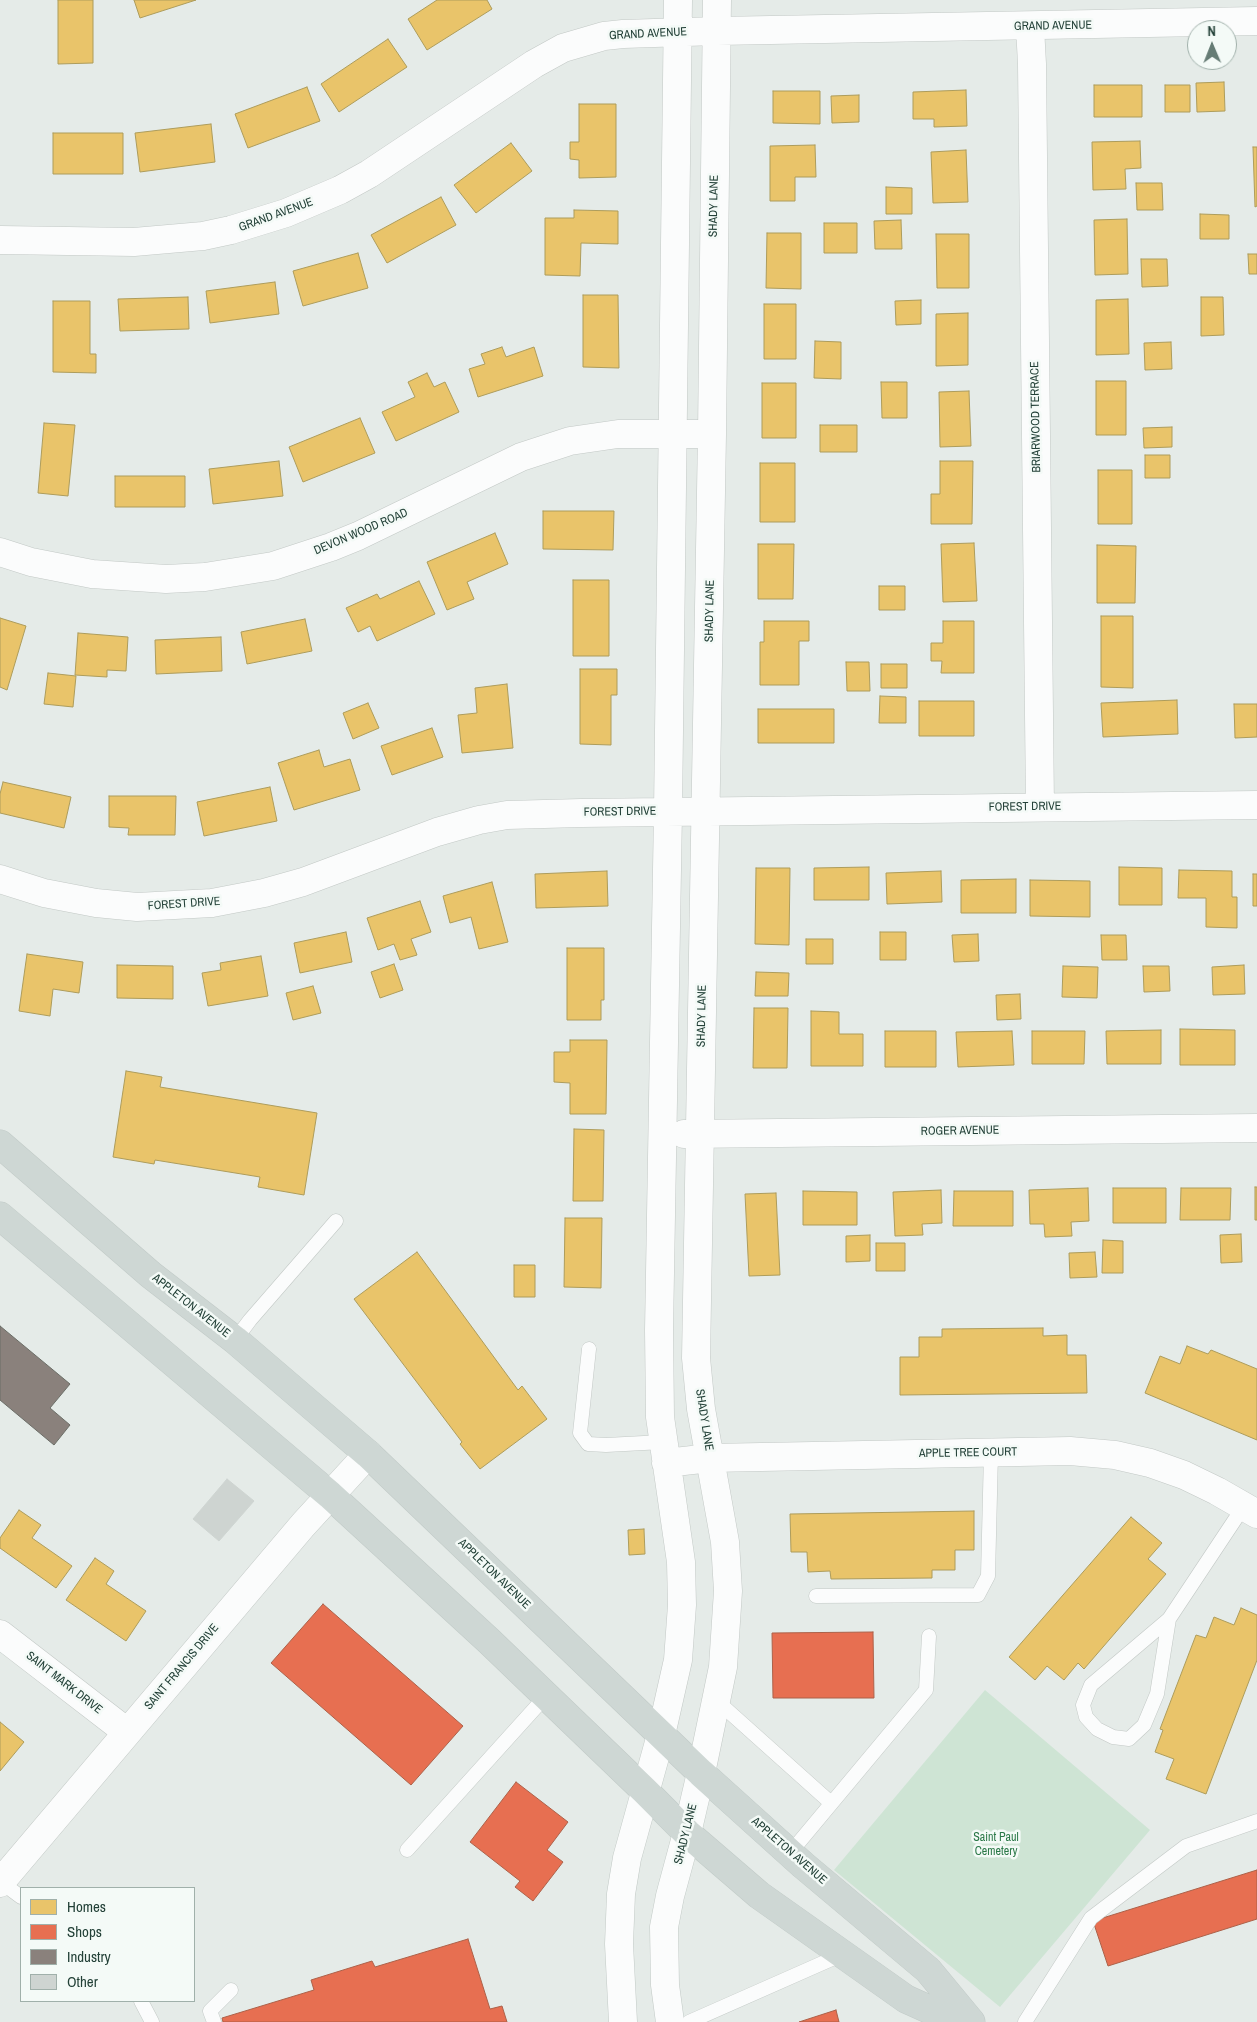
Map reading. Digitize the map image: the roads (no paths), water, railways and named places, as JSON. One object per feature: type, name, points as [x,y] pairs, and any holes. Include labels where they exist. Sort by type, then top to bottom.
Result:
[{"type":"main road","name":"APPLETON AVENUE","points":[[5,1158],[235,1340],[368,1454],[700,1773],[790,1853],[928,1970],[971,2022]]},
{"type":"main road","points":[[0,1216],[330,1495],[458,1612],[687,1833],[759,1895],[906,1999],[957,2022]]},
{"type":"street","points":[[623,2022],[619,1944],[621,1894],[627,1858],[662,1735],[678,1660],[682,1605],[681,1562],[660,1417],[659,1330],[668,812],[678,0]]},
{"type":"street","name":"SHADY LANE","points":[[670,2022],[665,1985],[664,1927],[717,1701],[723,1667],[728,1591],[724,1542],[700,1409],[696,1358],[712,434],[717,0]]},
{"type":"street","name":"GRAND AVENUE","points":[[0,240],[134,242],[203,236],[231,230],[286,213],[347,186],[369,174],[534,64],[563,48],[604,36],[717,31],[1030,27],[1257,21]]},
{"type":"street","name":"BRIARWOOD TERRACE","points":[[1030,27],[1032,64],[1040,807]]},
{"type":"street","name":"DEVON WOOD ROAD","points":[[0,552],[31,562],[92,574],[166,580],[205,577],[273,566],[358,536],[521,457],[570,441],[618,434],[712,434]]},
{"type":"street","name":"FOREST DRIVE","points":[[0,879],[44,893],[96,903],[138,907],[212,903],[264,893],[303,882],[437,832],[479,820],[507,815],[1257,805]]},
{"type":"street","name":"ROGER AVENUE","points":[[662,1134],[1257,1128]]},
{"type":"street","name":"APPLE TREE COURT","points":[[664,1452],[710,1458],[1070,1452],[1115,1455],[1184,1475],[1251,1510]]},
{"type":"street","name":"SAINT FRANCIS DRIVE","points":[[8,1887],[127,1732],[330,1495],[368,1454]]},
{"type":"street","name":"SAINT MARK DRIVE","points":[[0,1634],[127,1732]]},
{"type":"lane","points":[[235,1340],[250,1320],[336,1221]]},
{"type":"lane","points":[[589,1349],[580,1433],[588,1444],[664,1452]]},
{"type":"lane","points":[[816,1596],[978,1596],[988,1576],[991,1453]]},
{"type":"lane","points":[[1169,1619],[1157,1694],[1144,1725],[1129,1739],[1113,1737],[1097,1729],[1086,1718],[1083,1704],[1091,1686],[1169,1619],[1251,1510]]},
{"type":"lane","points":[[790,1853],[926,1690],[929,1636]]},
{"type":"lane","points":[[407,1850],[546,1696]]},
{"type":"lane","points":[[717,1701],[831,1803]]},
{"type":"lane","points":[[1025,2022],[1091,1918],[1186,1846],[1257,1821]]},
{"type":"lane","points":[[690,2022],[843,1954]]},
{"type":"lane","points":[[214,2022],[210,2010],[231,1990]]},
{"type":"lane","points":[[142,2002],[152,2022]]},
{"type":"park label","name":"Saint Paul Cemetery","points":[[996,1845]]}]
